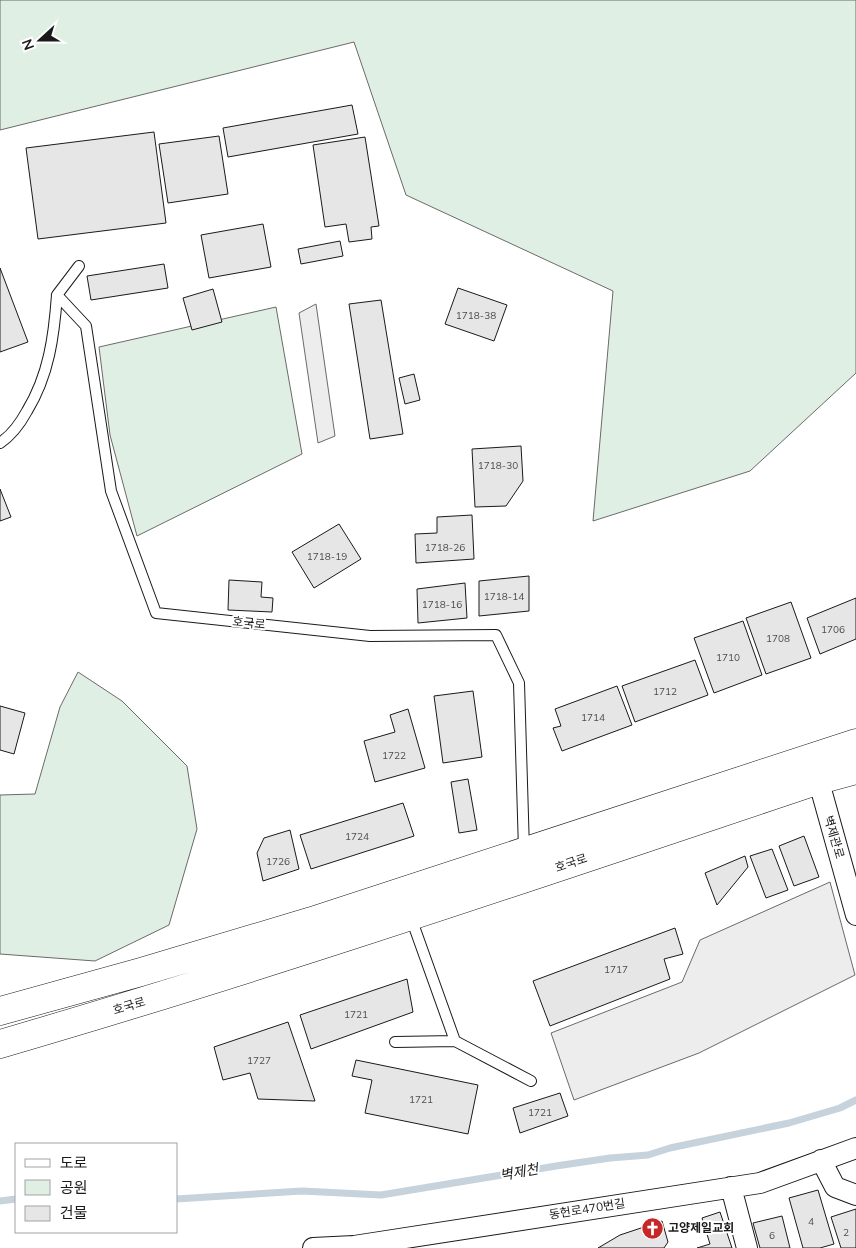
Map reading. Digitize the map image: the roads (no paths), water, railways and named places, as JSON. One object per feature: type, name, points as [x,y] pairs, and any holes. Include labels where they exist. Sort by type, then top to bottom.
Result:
[{"type":"main road","name":"호국로","points":[[0,1044],[142,1003],[410,917],[815,770],[856,744]]},
{"type":"main road","name":"호국로","points":[[0,1011],[141,972],[312,921],[524,851],[815,770],[856,770]]},
{"type":"street","name":"벽제관로","points":[[815,770],[856,915]]},
{"type":"street","name":"동헌로470번길","points":[[313,1248],[354,1247],[760,1183],[856,1148]]},
{"type":"street","points":[[821,1160],[835,1187],[856,1195]]},
{"type":"street","points":[[730,1187],[747,1248]]},
{"type":"lane","points":[[0,443],[20,422],[42,382],[51,350],[57,295],[79,266]]},
{"type":"lane","name":"호국로","points":[[57,295],[86,326],[111,491],[156,613],[370,636],[496,635],[519,683],[524,851]]},
{"type":"lane","points":[[410,917],[455,1041]]},
{"type":"lane","points":[[395,1042],[455,1041],[531,1080]]},
{"type":"waterway","name":"벽제천","points":[[178,1199],[302,1191],[381,1195],[556,1166],[610,1158],[648,1155],[670,1148],[789,1123],[840,1108],[856,1100]]},
{"type":"waterway","name":"벽제천","points":[[0,1201],[15,1199]]},
{"type":"place","name":"고양제일교회","points":[[652,1228]]}]
